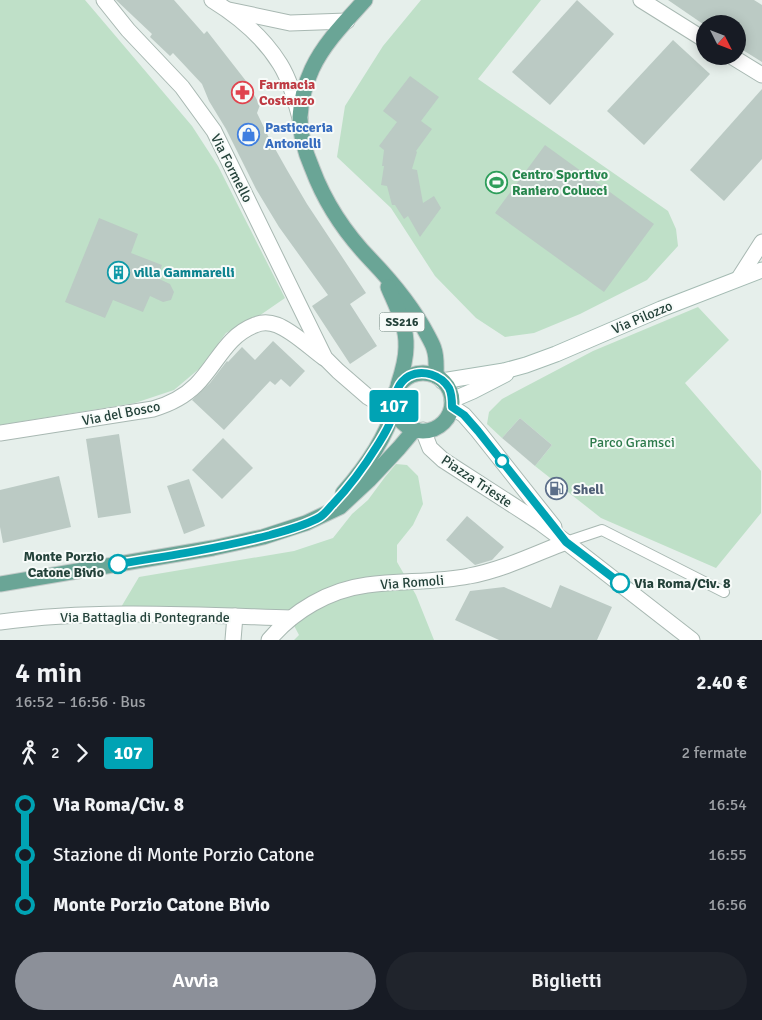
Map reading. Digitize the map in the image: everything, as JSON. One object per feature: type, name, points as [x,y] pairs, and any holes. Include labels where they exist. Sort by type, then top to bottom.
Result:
[{"type":"main road","name":"SS216","points":[[365,0],[312,68],[304,91],[300,118],[302,137],[306,153],[324,196],[340,223],[395,287],[421,323],[434,350],[439,378]]},
{"type":"main road","name":"SS216","points":[[322,516],[352,484],[390,422],[404,366],[405,332],[386,282],[371,261]]},
{"type":"main road","points":[[418,373],[428,373],[439,378],[448,388],[452,403],[446,419],[432,428],[419,430],[407,427],[401,422],[395,400],[402,382],[409,376],[418,373]]},
{"type":"main road","name":"SS216","points":[[0,584],[222,546],[306,524],[340,507],[419,430]]},
{"type":"street","name":"Via Formello","points":[[104,0],[128,30],[182,87],[214,131],[328,360]]},
{"type":"street","points":[[212,0],[228,9],[272,53],[292,90],[300,118]]},
{"type":"street","points":[[641,0],[696,34]]},
{"type":"street","points":[[228,9],[290,22],[347,21]]},
{"type":"street","points":[[746,65],[762,75]]},
{"type":"street","points":[[739,278],[762,242]]},
{"type":"street","name":"Via Pilozzo","points":[[439,378],[504,370],[556,354],[661,309],[762,270]]},
{"type":"street","name":"Via del Bosco","points":[[0,433],[153,409],[173,402],[196,385],[233,338],[245,330],[262,323],[271,323],[279,326],[328,360]]},
{"type":"street","points":[[328,360],[349,381],[378,403],[385,404],[395,400]]},
{"type":"street","name":"Via Pilozzo","points":[[452,403],[523,365]]},
{"type":"street","name":"Piazza Trieste","points":[[452,403],[478,431],[566,542]]},
{"type":"street","name":"Piazza Trieste","points":[[419,430],[430,448],[443,460],[539,522],[566,542]]},
{"type":"street","points":[[566,542],[692,640]]},
{"type":"street","name":"Via Romoli","points":[[269,640],[290,618],[332,594],[368,585],[437,581],[470,576],[495,570],[566,542]]},
{"type":"street","name":"Via Battaglia di Pontegrande","points":[[0,622],[61,616],[169,614],[290,618]]},
{"type":"street","points":[[233,640],[235,616]]},
{"type":"lane","points":[[566,542],[602,530],[724,592]]},
{"type":"green space","points":[[0,0],[85,0],[192,126],[218,166],[285,298],[256,318],[226,333],[200,368],[174,390],[135,403],[0,425]]},
{"type":"green space","name":"Centro Sportivo Raniero Colucci","points":[[421,0],[541,0],[478,79],[668,211],[676,229],[678,246],[647,280],[580,314],[534,333],[505,337],[476,318],[435,276],[391,208],[337,157],[345,106],[383,46]]},
{"type":"green space","name":"Parco Gramsci","points":[[698,307],[729,340],[685,383],[761,471],[761,513],[716,568],[601,518],[535,466],[552,445],[520,418],[502,438],[487,424],[489,412],[502,399],[593,351]]},
{"type":"green space","points":[[396,464],[407,465],[418,476],[423,504],[413,525],[397,545],[397,562],[416,595],[434,640],[294,640],[299,635],[290,618],[117,614],[139,577],[294,551],[333,538],[352,514],[368,500]]},
{"type":"building","points":[[116,0],[174,0],[204,34],[207,31],[246,81],[260,105],[257,113],[287,170],[307,204],[366,293],[350,304],[377,346],[350,364],[312,306],[328,295],[279,227],[256,189],[226,129],[209,101],[202,84],[173,53],[170,56],[150,37],[152,34]]},
{"type":"building","points":[[577,0],[614,34],[550,105],[512,72]]},
{"type":"building","points":[[668,0],[754,0],[762,5],[762,62],[746,52],[746,15],[696,15],[696,19]]},
{"type":"building","points":[[673,40],[696,61],[696,65],[700,65],[710,74],[644,145],[607,111]]},
{"type":"building","points":[[410,76],[439,97],[421,121],[432,129],[416,151],[412,169],[417,170],[423,203],[434,196],[441,208],[420,237],[408,216],[404,219],[395,205],[392,205],[387,186],[381,185],[384,150],[379,146],[397,122],[383,111]]},
{"type":"building","points":[[762,89],[762,159],[724,201],[690,170]]},
{"type":"building","points":[[545,145],[654,224],[604,292],[495,213]]},
{"type":"building","name":"villa Gammarelli","points":[[99,218],[138,234],[131,253],[162,265],[157,278],[170,284],[174,292],[171,300],[163,302],[150,296],[143,312],[113,300],[105,318],[65,302]]},
{"type":"building","points":[[273,341],[305,371],[290,387],[281,379],[275,385],[270,381],[224,430],[192,400],[242,347],[255,360]]},
{"type":"building","points":[[520,418],[552,445],[535,466],[502,438]]},
{"type":"building","points":[[119,434],[131,513],[98,518],[86,439]]},
{"type":"building","points":[[223,438],[253,468],[222,499],[192,470]]},
{"type":"building","points":[[59,476],[71,527],[3,543],[0,527],[0,490]]},
{"type":"building","points":[[189,479],[205,526],[184,534],[167,486]]},
{"type":"building","points":[[467,516],[504,547],[492,560],[475,565],[446,540]]},
{"type":"building","points":[[560,585],[612,607],[597,640],[499,640],[455,620],[470,591],[504,587],[551,608]]},
{"type":"bus line","name":"107","points":[[118,564],[231,544],[281,532],[306,524],[322,516],[352,484],[380,441],[390,422],[397,390],[402,382],[409,376],[418,373],[428,373],[436,376],[448,388],[452,407],[464,415],[478,431],[566,542],[620,583]]},
{"type":"place","name":"Farmacia Costanzo","points":[[243,92]]},
{"type":"place","name":"Pasticceria Antonelli","points":[[249,135]]},
{"type":"place","name":"Centro Sportivo Raniero Colucci","points":[[496,182]]},
{"type":"place","name":"villa Gammarelli","points":[[118,272]]},
{"type":"place","name":"Shell","points":[[557,489]]},
{"type":"place","name":"Monte Porzio Catone Bivio","points":[[118,564]]},
{"type":"place","name":"Via Roma/Civ. 8","points":[[620,583]]}]
